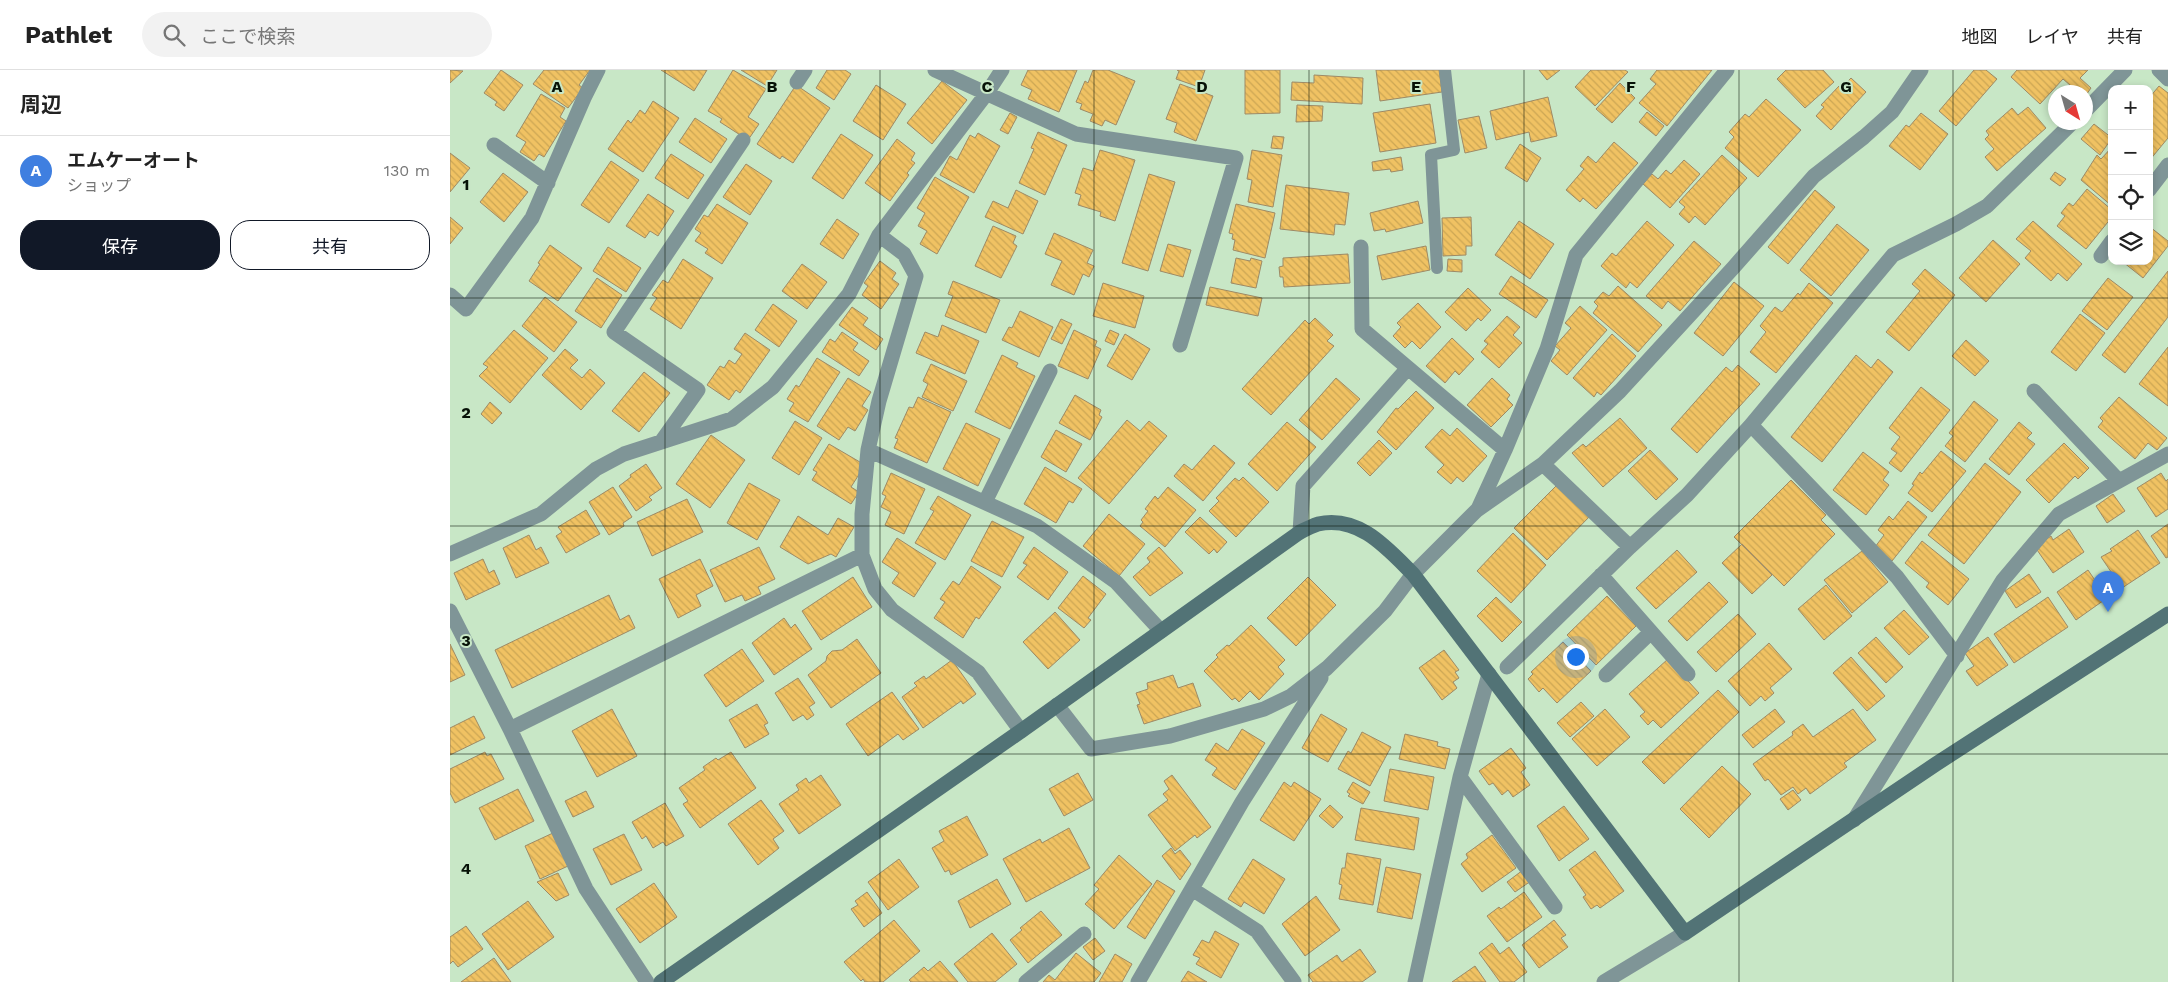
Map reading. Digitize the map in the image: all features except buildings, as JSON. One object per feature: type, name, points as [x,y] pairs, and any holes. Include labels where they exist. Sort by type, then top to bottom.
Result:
[{"type":"street","points":[[450,295],[466,308],[532,218],[598,70]]},
{"type":"street","points":[[934,70],[1076,134],[1236,158],[1180,345]]},
{"type":"street","points":[[450,554],[541,514],[596,470],[624,454],[732,419],[773,387],[848,294],[879,235],[987,93],[1002,70]]},
{"type":"street","points":[[1477,510],[1505,450],[1547,349],[1576,256],[1727,70]]},
{"type":"street","points":[[1057,705],[1091,749],[1170,736],[1264,709],[1291,696],[1327,668],[1385,611],[1413,574],[1477,510],[1543,464],[1620,390],[1733,268],[1814,176],[1864,137],[1892,112],[1921,70]]},
{"type":"street","points":[[2093,103],[2125,70]]},
{"type":"street","points":[[2159,70],[2168,79]]},
{"type":"street","points":[[1507,667],[1630,547],[1686,496],[1751,424],[1893,255],[1956,224],[1987,206],[2066,130]]},
{"type":"street","points":[[662,442],[698,390],[614,332],[743,140]]},
{"type":"street","points":[[494,144],[548,183]]},
{"type":"street","points":[[2153,185],[2168,165]]},
{"type":"street","points":[[879,235],[904,254],[916,276],[879,401],[868,450],[862,514],[862,555],[874,590],[892,610],[978,672],[1021,731]]},
{"type":"street","points":[[2101,256],[2108,246]]},
{"type":"street","points":[[1361,247],[1362,329],[1505,450]]},
{"type":"street","points":[[1300,532],[1303,486],[1407,369]]},
{"type":"street","points":[[985,502],[1050,370]]},
{"type":"street","points":[[2034,391],[2118,480]]},
{"type":"street","points":[[1751,424],[1897,577],[1957,656]]},
{"type":"street","points":[[868,450],[1037,526],[1116,582],[1161,631]]},
{"type":"street","points":[[1854,820],[2003,580],[2059,514],[2168,454]]},
{"type":"street","points":[[1543,464],[1630,547]]},
{"type":"street","points":[[668,980],[1300,532],[1318,524],[1343,523],[1352,526],[1382,543],[1413,574],[1685,933]]},
{"type":"street","points":[[510,729],[862,555]]},
{"type":"street","points":[[1601,575],[1688,674]]},
{"type":"street","points":[[450,611],[510,729],[586,889],[647,982]]},
{"type":"street","points":[[1604,982],[1685,933],[2168,614]]},
{"type":"street","points":[[1606,674],[1651,632]]},
{"type":"street","points":[[1138,982],[1242,802],[1327,668]]},
{"type":"street","points":[[1415,982],[1460,777],[1489,674]]},
{"type":"street","points":[[1460,777],[1555,907]]},
{"type":"street","points":[[1192,889],[1257,931],[1294,982]]},
{"type":"street","points":[[1621,982],[1685,933]]},
{"type":"street","points":[[1026,982],[1084,934]]},
{"type":"lane","points":[[1437,268],[1431,155],[1454,150],[1445,70]]},
{"type":"place","name":"エムケーオート","points":[[2108,612]]}]
